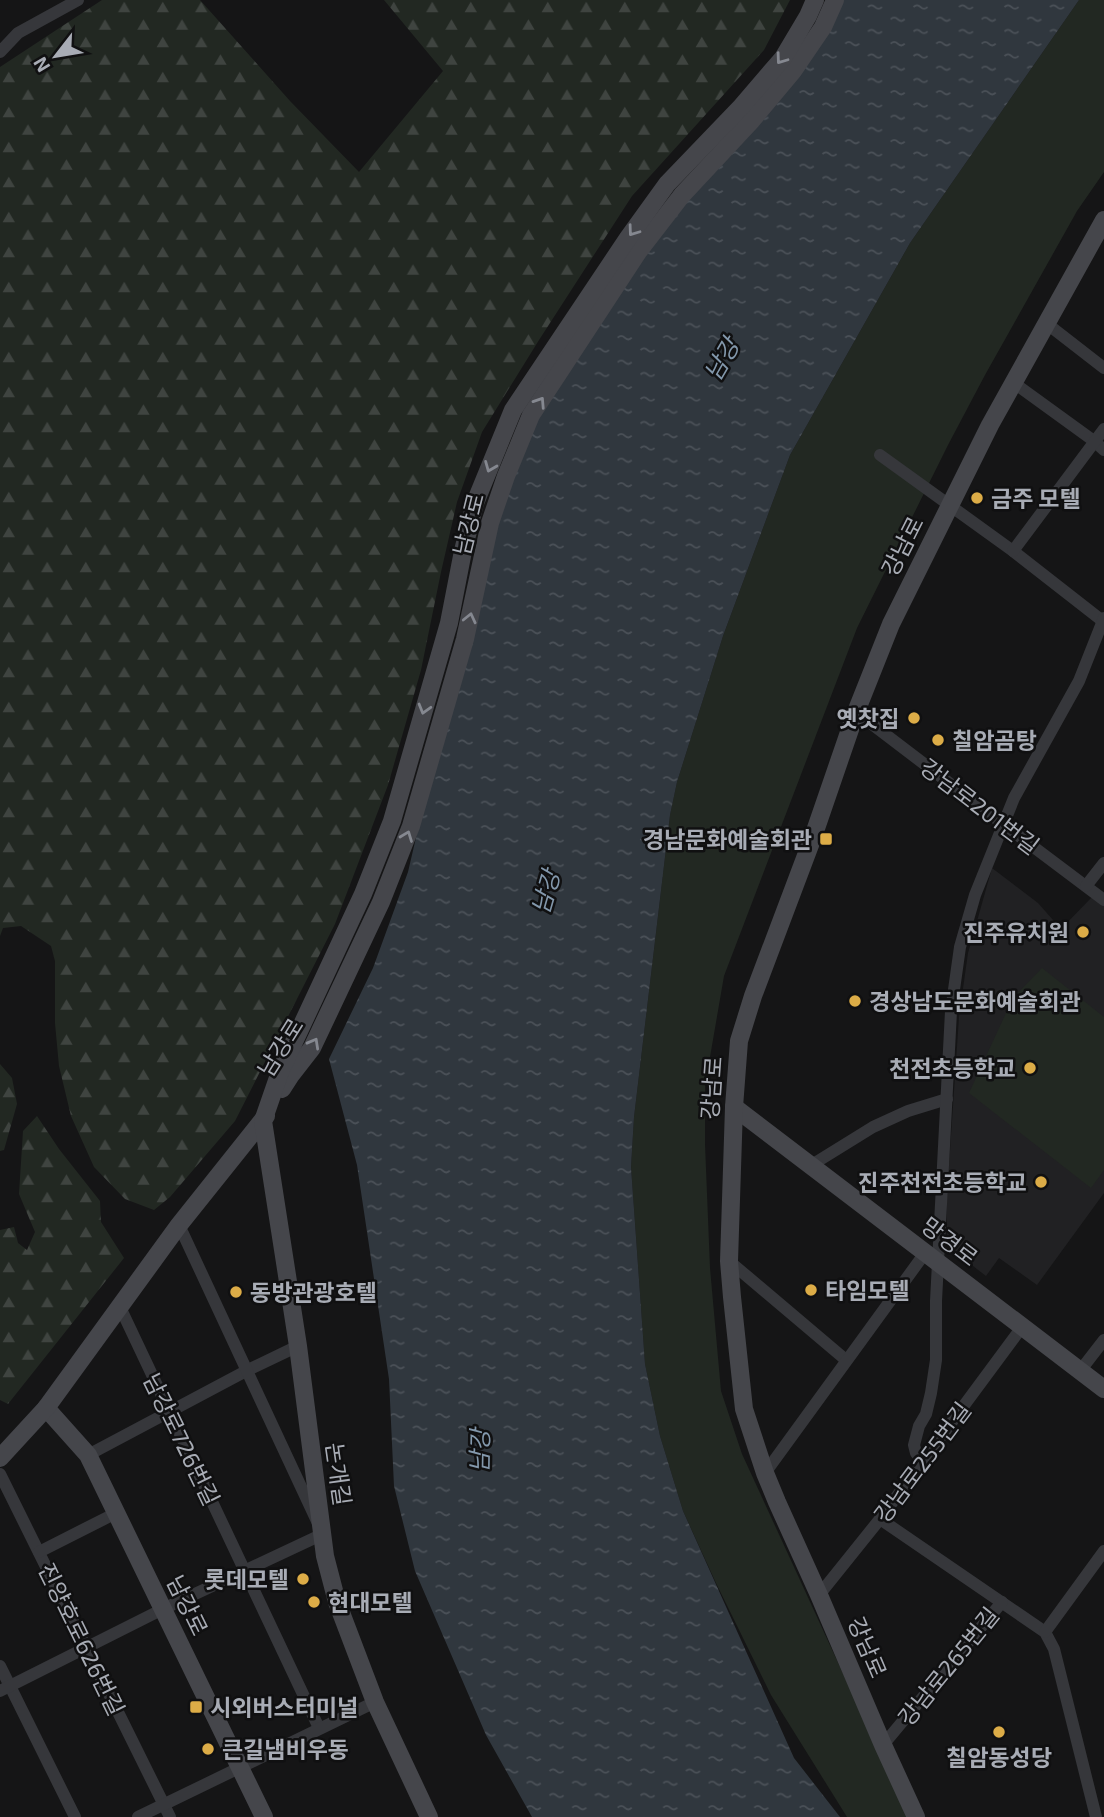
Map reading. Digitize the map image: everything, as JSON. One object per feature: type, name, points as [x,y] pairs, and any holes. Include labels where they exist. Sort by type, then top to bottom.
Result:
[{"type":"street","points":[[0,52],[18,33],[78,0]]},
{"type":"street","name":"남강로","points":[[263,1121],[280,1072],[363,894],[392,821],[449,623],[475,503],[513,410],[628,237],[667,184],[740,108],[783,58],[815,0]]},
{"type":"street","name":"남강로","points":[[264,1817],[88,1455],[46,1408],[180,1225],[263,1121],[291,1075],[313,1048],[382,902],[411,826],[465,639],[490,523],[531,415],[638,253],[682,195],[793,71],[823,27],[835,0]]},
{"type":"street","name":"강남로","points":[[916,1817],[776,1502],[744,1409],[729,1261],[739,1041],[856,712],[891,624],[990,425],[1104,220]]},
{"type":"street","points":[[1046,323],[1104,368]]},
{"type":"street","points":[[1014,383],[1104,450]]},
{"type":"street","points":[[1013,551],[1104,429]]},
{"type":"street","points":[[880,455],[1104,620],[1079,681],[1014,798],[975,895],[960,947],[951,1011],[947,1099],[932,1258],[936,1360],[926,1414],[919,1426],[914,1446],[923,1461]]},
{"type":"street","name":"강남로201번길","points":[[856,712],[1104,900]]},
{"type":"street","points":[[1086,886],[1104,863]]},
{"type":"street","points":[[810,1166],[873,1127],[908,1111],[947,1099]]},
{"type":"street","name":"망경로","points":[[734,1107],[1104,1389]]},
{"type":"street","name":"논개길","points":[[263,1121],[298,1346],[325,1556],[337,1602],[375,1702],[429,1817]]},
{"type":"street","points":[[5,1688],[163,1609],[323,1534],[180,1225]]},
{"type":"street","points":[[765,1473],[846,1360],[932,1258]]},
{"type":"street","points":[[729,1261],[846,1360]]},
{"type":"street","name":"남강로726번길","points":[[120,1307],[319,1728]]},
{"type":"street","name":"강남로255번길","points":[[819,1595],[880,1518],[1022,1327]]},
{"type":"street","points":[[1080,1371],[1104,1340]]},
{"type":"street","points":[[88,1455],[247,1370],[298,1346]]},
{"type":"street","points":[[0,1458],[46,1408]]},
{"type":"street","name":"진양호로626번길","points":[[0,1474],[170,1817]]},
{"type":"street","points":[[39,1552],[116,1513]]},
{"type":"street","name":"강남로265번길","points":[[880,1518],[1002,1602],[883,1745]]},
{"type":"street","points":[[1045,1632],[1104,1552]]},
{"type":"street","points":[[1002,1602],[1045,1632],[1054,1649],[1096,1817]]},
{"type":"street","points":[[0,1666],[5,1688],[75,1817]]},
{"type":"street","points":[[138,1817],[375,1702]]},
{"type":"shaded area","name":"천전초등학교","points":[[992,868],[1038,903],[1061,929],[1093,896],[1104,904],[1104,1193],[1037,1285],[999,1258],[986,1276],[947,1246],[947,1195],[959,1017],[968,953]]},
{"type":"green space","points":[[102,0],[200,0],[290,101],[359,172],[443,71],[384,0],[790,0],[764,50],[632,196],[482,432],[457,502],[421,670],[388,785],[335,924],[235,1121],[170,1197],[154,1210],[125,1199],[94,1167],[71,1116],[59,1066],[55,1023],[55,961],[51,946],[21,926],[3,928],[0,936],[0,67]]},
{"type":"green space","points":[[1079,0],[1104,0],[1104,172],[1077,211],[985,375],[857,628],[724,976],[705,1086],[710,1268],[721,1391],[742,1454],[909,1817],[847,1817],[771,1695],[683,1511],[660,1436],[645,1364],[631,1167],[634,1117],[670,815],[677,782],[723,636],[790,455],[910,243]]},
{"type":"green space","points":[[1042,968],[1104,1017],[1104,1170],[1091,1188],[969,1093],[1013,998]]},
{"type":"green space","points":[[0,1064],[12,1078],[17,1104],[4,1150],[0,1151]]},
{"type":"green space","points":[[37,1116],[100,1201],[101,1222],[124,1258],[8,1404],[0,1400],[0,1230],[14,1227],[18,1243],[27,1250],[35,1232],[19,1194],[23,1131]]},
{"type":"water","name":"남강","points":[[833,0],[1079,0],[910,243],[790,455],[723,636],[677,782],[670,815],[634,1117],[631,1167],[645,1364],[660,1436],[683,1511],[794,1758],[840,1817],[532,1817],[486,1735],[415,1571],[394,1486],[389,1379],[357,1165],[329,1059],[373,968],[408,872],[454,675],[512,450],[622,270],[811,47]]},
{"type":"place","name":"금주 모텔","points":[[977,498]]},
{"type":"place","name":"옛찻집","points":[[914,718]]},
{"type":"place","name":"칠암곰탕","points":[[938,740]]},
{"type":"place","name":"경남문화예술회관","points":[[826,839]]},
{"type":"place","name":"진주유치원","points":[[1083,932]]},
{"type":"place","name":"경상남도문화예술회관","points":[[855,1001]]},
{"type":"place","name":"천전초등학교","points":[[1030,1068]]},
{"type":"place","name":"진주천전초등학교","points":[[1041,1182]]},
{"type":"place","name":"타임모텔","points":[[811,1290]]},
{"type":"place","name":"동방관광호텔","points":[[236,1292]]},
{"type":"place","name":"롯데모텔","points":[[303,1579]]},
{"type":"place","name":"현대모텔","points":[[314,1602]]},
{"type":"place","name":"시외버스터미널","points":[[196,1707]]},
{"type":"place","name":"칠암동성당","points":[[999,1732]]},
{"type":"place","name":"큰길냄비우동","points":[[208,1749]]}]
